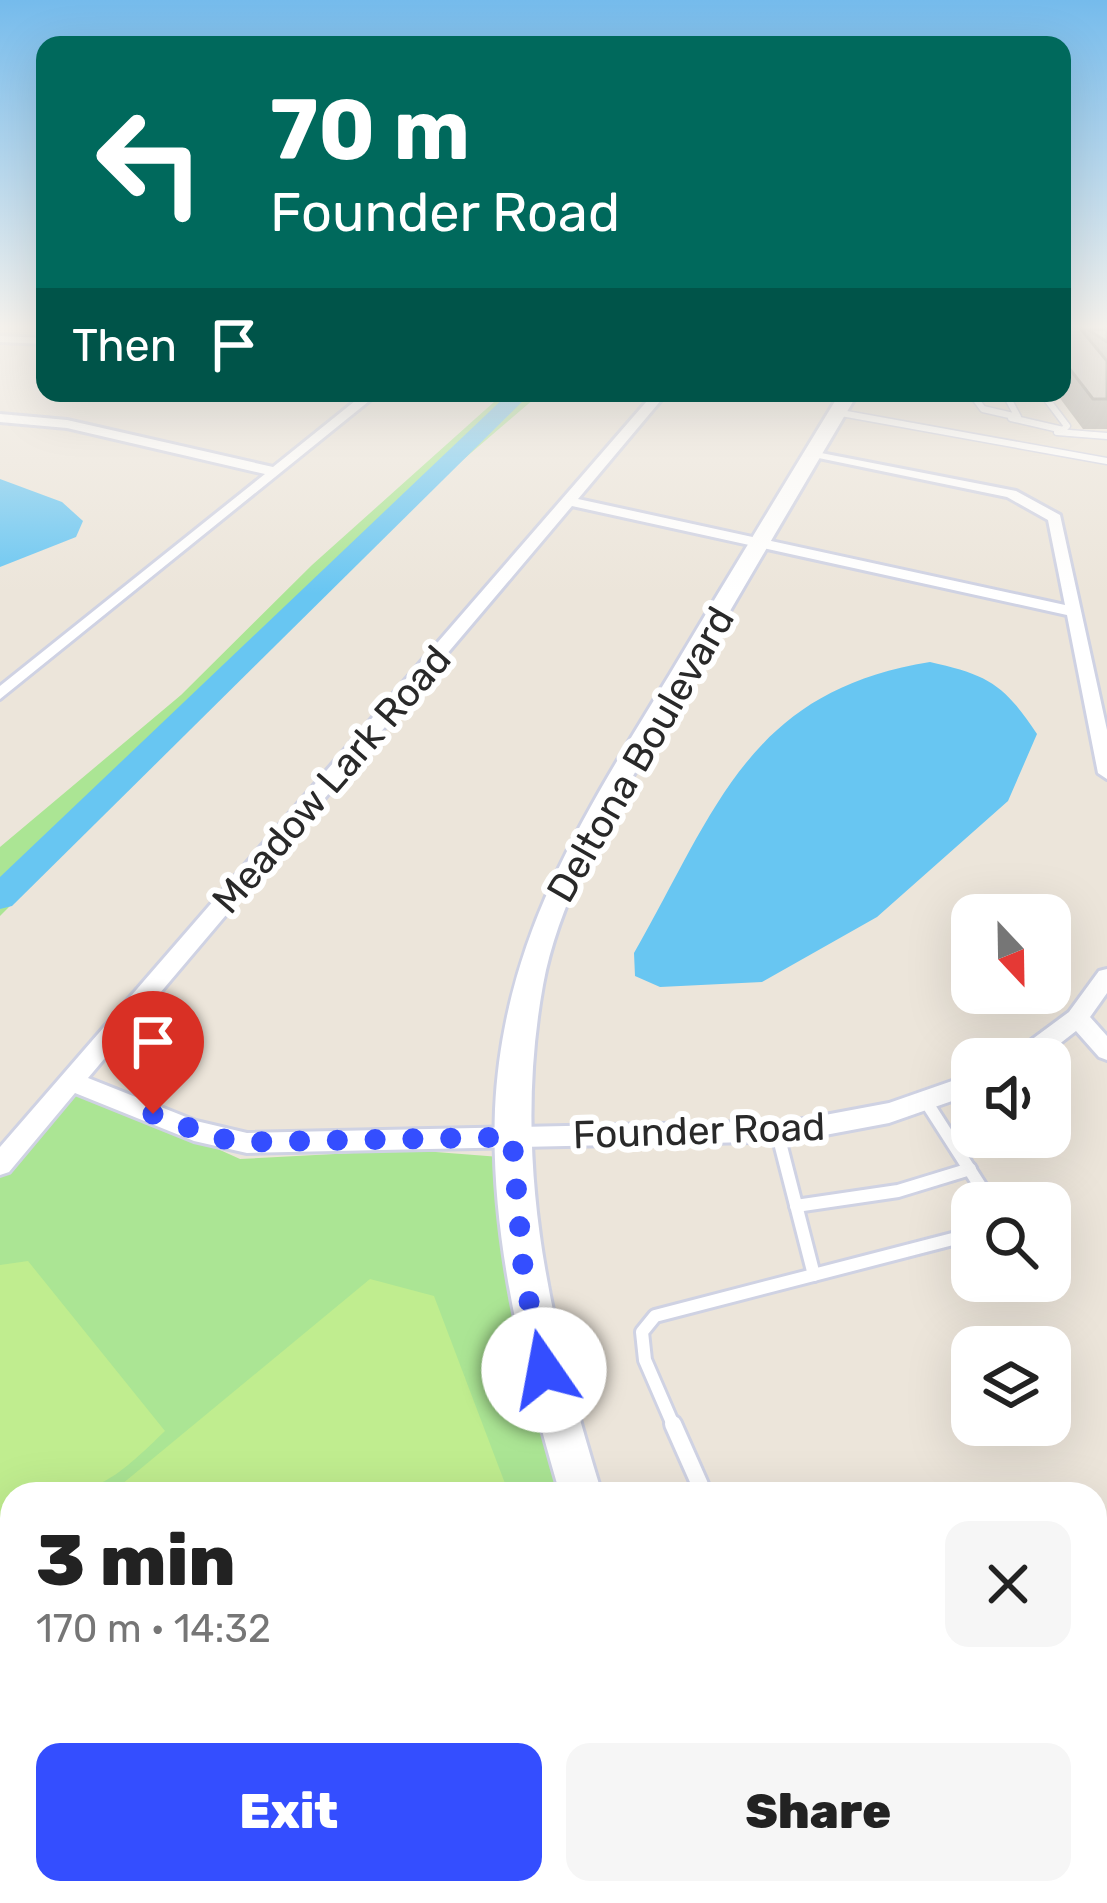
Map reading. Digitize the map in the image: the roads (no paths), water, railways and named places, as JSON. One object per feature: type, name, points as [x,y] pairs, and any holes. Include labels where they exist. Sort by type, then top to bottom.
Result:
[{"type":"main road","name":"Deltona Boulevard","points":[[577,1482],[544,1370],[524,1278],[512,1137],[528,984],[560,886],[838,416]]},
{"type":"street","points":[[0,694],[339,416]]},
{"type":"street","name":"Meadow Lark Road","points":[[0,1164],[642,416]]},
{"type":"street","points":[[0,418],[67,424],[275,472]]},
{"type":"street","points":[[816,456],[1011,494],[1038,504],[1058,524],[1107,773]]},
{"type":"street","points":[[569,501],[1076,612]]},
{"type":"street","points":[[1051,1038],[1077,1018],[1107,977]]},
{"type":"street","points":[[1077,1018],[1107,1052]]},
{"type":"street","name":"Founder Road","points":[[72,1081],[194,1131],[247,1142],[777,1131],[842,1124],[951,1091]]},
{"type":"lane","points":[[903,416],[1107,461]]},
{"type":"lane","points":[[1004,416],[1056,432],[1107,436]]},
{"type":"lane","points":[[1011,418],[1018,416]]},
{"type":"lane","points":[[1056,432],[1067,426],[1059,416]]},
{"type":"lane","points":[[925,1100],[978,1182]]},
{"type":"lane","points":[[777,1131],[814,1275]]},
{"type":"lane","points":[[796,1206],[898,1191],[970,1169]]},
{"type":"lane","points":[[699,1482],[645,1360],[642,1332],[655,1316],[712,1307],[951,1239]]},
{"type":"water","points":[[0,479],[62,502],[83,521],[76,537],[0,567]]},
{"type":"water","points":[[930,662],[993,684],[1015,703],[1037,734],[1008,801],[877,917],[762,982],[660,987],[635,976],[634,953],[689,851],[744,765],[778,729],[819,700],[868,677]]},
{"type":"waterway","points":[[0,897],[497,416]]}]
